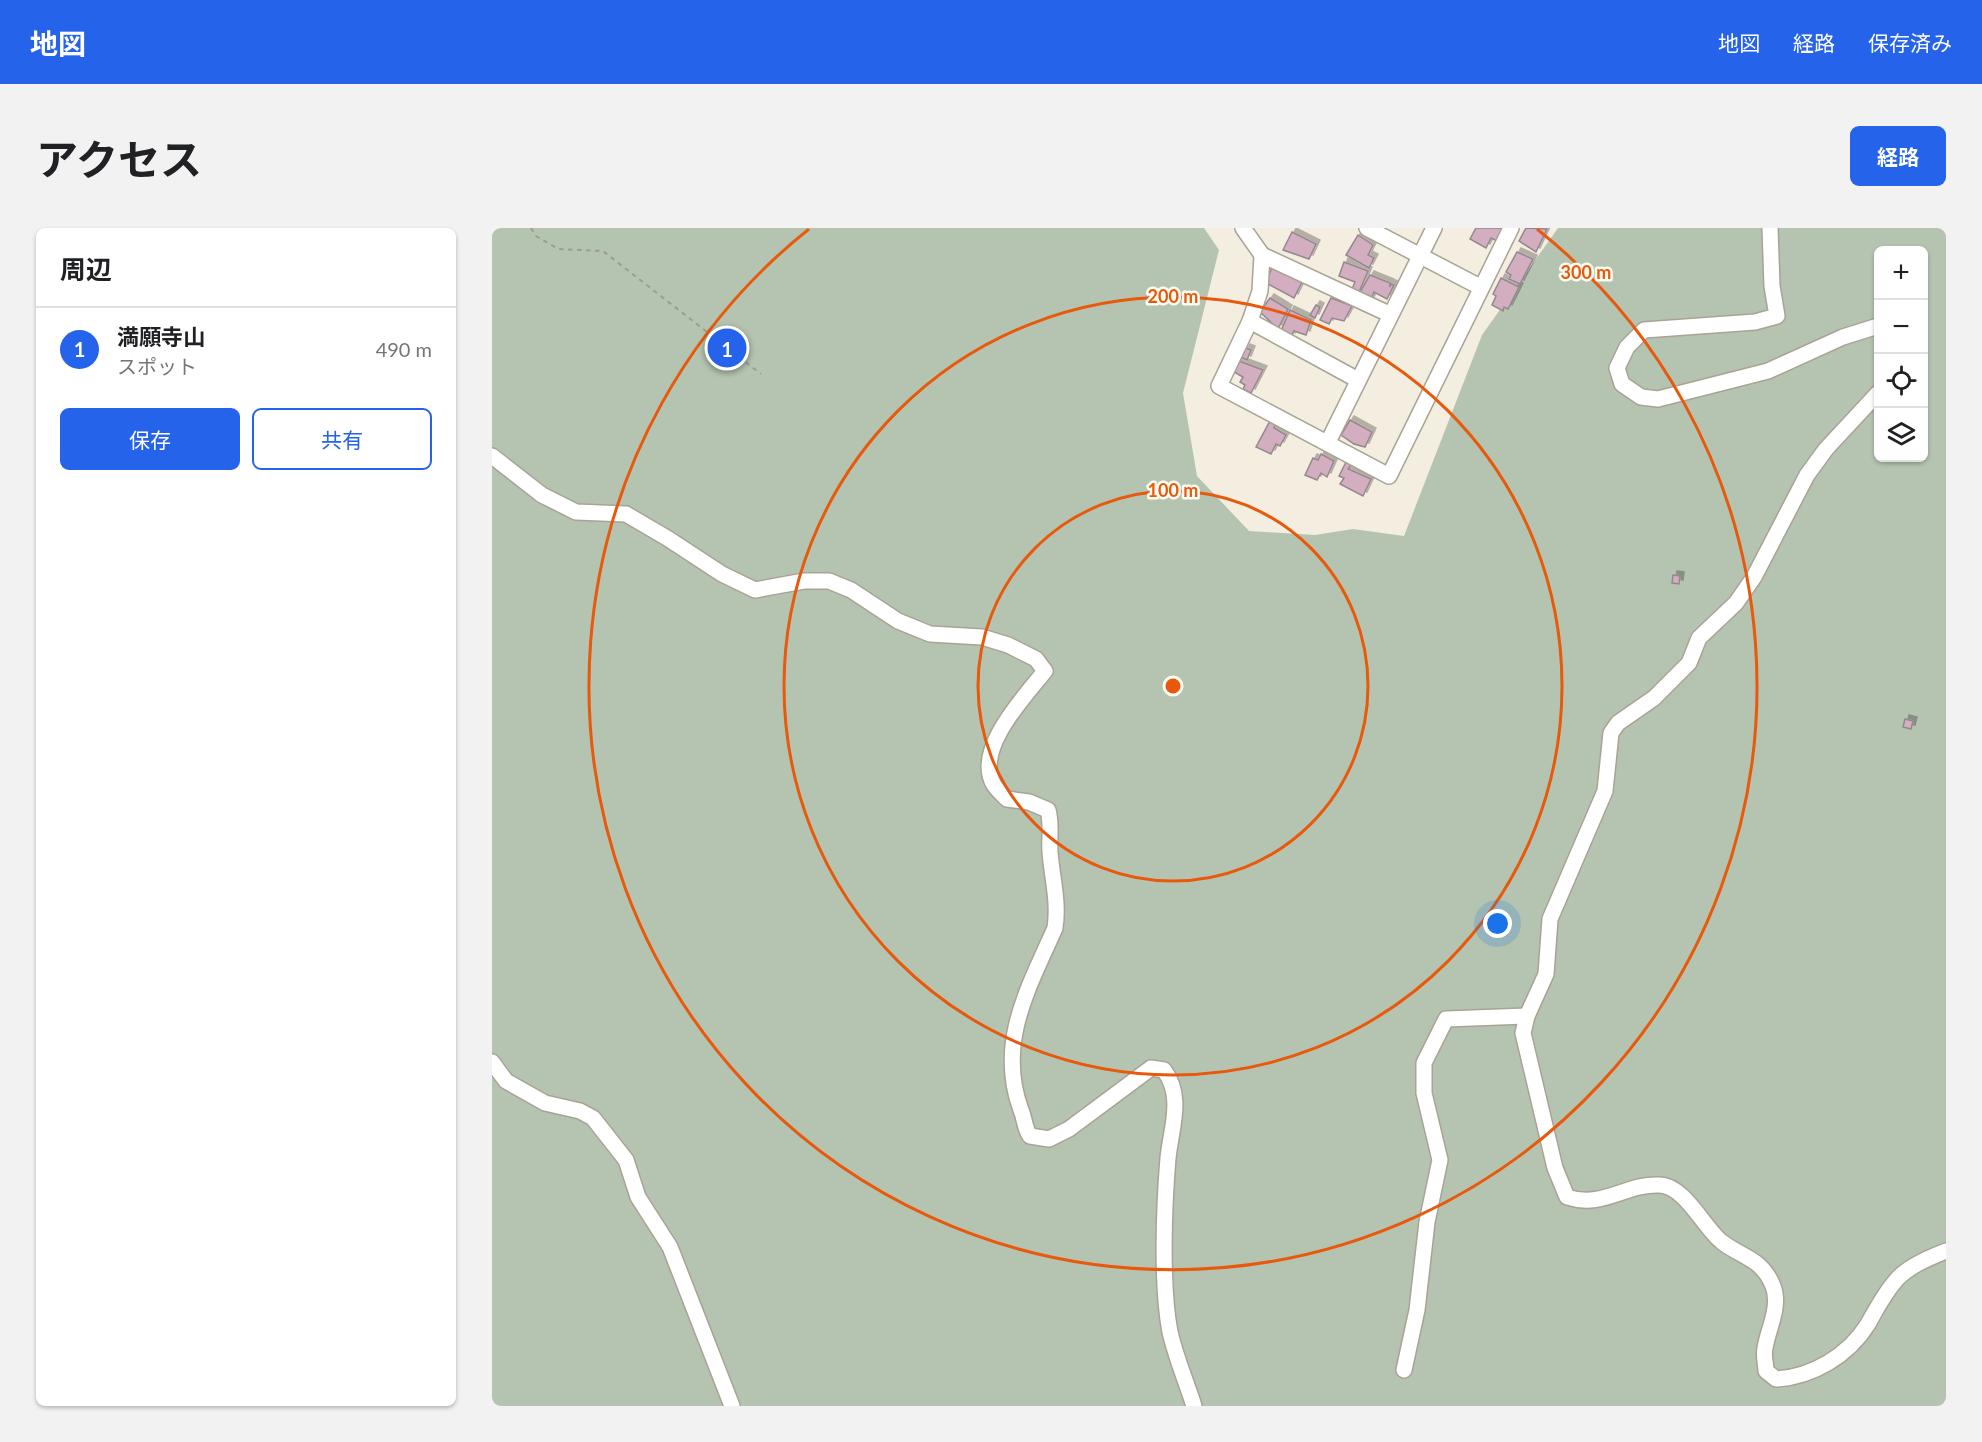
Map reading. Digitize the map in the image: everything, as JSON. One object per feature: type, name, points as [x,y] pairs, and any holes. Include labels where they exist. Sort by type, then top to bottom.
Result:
[{"type":"street","points":[[1243,228],[1262,255],[1389,314]]},
{"type":"street","points":[[1367,228],[1480,287]]},
{"type":"street","points":[[1328,442],[1389,314],[1434,228]]},
{"type":"street","points":[[1262,255],[1260,291],[1250,321],[1219,386],[1389,476],[1511,228]]},
{"type":"street","points":[[1770,228],[1772,286],[1777,316],[1755,322],[1644,330],[1627,347],[1617,368],[1622,384],[1641,397],[1658,399],[1669,397],[1768,371],[1843,336],[1874,325]]},
{"type":"street","points":[[1250,321],[1358,380]]},
{"type":"street","points":[[1874,397],[1807,475],[1754,577],[1736,603],[1699,638],[1689,663],[1654,698],[1618,723],[1611,733],[1605,790],[1550,919],[1546,974],[1527,1016],[1523,1033],[1555,1168],[1567,1197],[1582,1202],[1610,1198],[1642,1186],[1662,1185],[1675,1190],[1723,1243],[1741,1251],[1762,1268],[1774,1287],[1774,1318],[1764,1350],[1766,1371],[1776,1379],[1796,1378],[1824,1367],[1860,1334],[1883,1297],[1899,1277],[1915,1265],[1946,1251]]},
{"type":"street","points":[[492,456],[542,495],[576,512],[626,514],[668,537],[722,574],[755,590],[804,581],[829,581],[851,590],[898,621],[930,634],[982,637],[1008,645],[1036,659],[1045,671],[999,729],[991,756],[994,786],[1007,799],[1029,802],[1048,810],[1052,824],[1050,848],[1057,891],[1057,918],[1055,928],[1019,1010],[1013,1042],[1019,1106],[1030,1136],[1049,1138],[1069,1129],[1151,1068],[1164,1070],[1172,1081],[1174,1124],[1168,1157],[1166,1286],[1174,1350],[1194,1406]]},
{"type":"street","points":[[1404,1370],[1417,1310],[1426,1222],[1440,1160],[1424,1093],[1424,1064],[1446,1019],[1527,1016]]},
{"type":"street","points":[[492,1062],[506,1081],[546,1102],[580,1111],[593,1118],[626,1160],[638,1197],[670,1247],[732,1406]]},
{"type":"path","points":[[531,228],[536,236],[558,249],[603,251],[761,375]]},
{"type":"green space","points":[[492,228],[1204,228],[1219,250],[1183,393],[1197,476],[1249,531],[1315,535],[1353,529],[1404,536],[1482,335],[1558,228],[1946,228],[1946,1406],[492,1406]]},
{"type":"building","points":[[1476,228],[1503,228],[1497,241],[1491,238],[1486,248],[1470,239]]},
{"type":"building","points":[[1526,228],[1547,229],[1536,252],[1519,241]]},
{"type":"building","points":[[1292,232],[1316,244],[1309,259],[1283,250]]},
{"type":"building","points":[[1358,235],[1373,245],[1368,255],[1374,258],[1369,268],[1346,255]]},
{"type":"building","points":[[1517,252],[1533,259],[1520,284],[1509,279],[1511,275],[1506,272]]},
{"type":"building","points":[[1344,262],[1368,271],[1359,292],[1352,289],[1355,282],[1339,276]]},
{"type":"building","points":[[1272,267],[1303,280],[1294,298],[1266,283]]},
{"type":"building","points":[[1370,275],[1390,283],[1390,287],[1391,284],[1394,285],[1387,299],[1374,292],[1370,301],[1358,296]]},
{"type":"building","points":[[1501,278],[1519,287],[1508,309],[1504,307],[1503,311],[1492,305],[1496,296],[1493,294]]},
{"type":"building","points":[[1270,298],[1288,309],[1278,329],[1260,312]]},
{"type":"building","points":[[1331,298],[1352,306],[1344,321],[1332,318],[1329,324],[1320,320]]},
{"type":"building","points":[[1316,305],[1320,307],[1315,318],[1310,315]]},
{"type":"building","points":[[1290,310],[1311,320],[1306,335],[1294,331],[1291,337],[1281,331]]},
{"type":"building","points":[[1246,348],[1251,350],[1247,360],[1241,357]]},
{"type":"building","points":[[1239,361],[1263,370],[1251,393],[1243,389],[1245,385],[1240,382],[1243,377],[1234,372]]},
{"type":"building","points":[[1350,420],[1372,432],[1365,447],[1354,444],[1341,435]]},
{"type":"building","points":[[1270,421],[1275,425],[1274,428],[1286,435],[1280,446],[1276,444],[1271,454],[1256,447]]},
{"type":"building","points":[[1321,454],[1334,461],[1327,477],[1321,473],[1317,480],[1305,475],[1313,458],[1318,460]]},
{"type":"building","points":[[1346,462],[1351,465],[1348,469],[1371,479],[1363,496],[1340,484],[1344,478],[1339,476]]},
{"type":"building","points":[[1673,575],[1680,576],[1679,584],[1672,583]]},
{"type":"building","points":[[1905,719],[1913,721],[1911,729],[1903,727]]},
{"type":"place","name":"満願寺山","points":[[727,348]]}]
